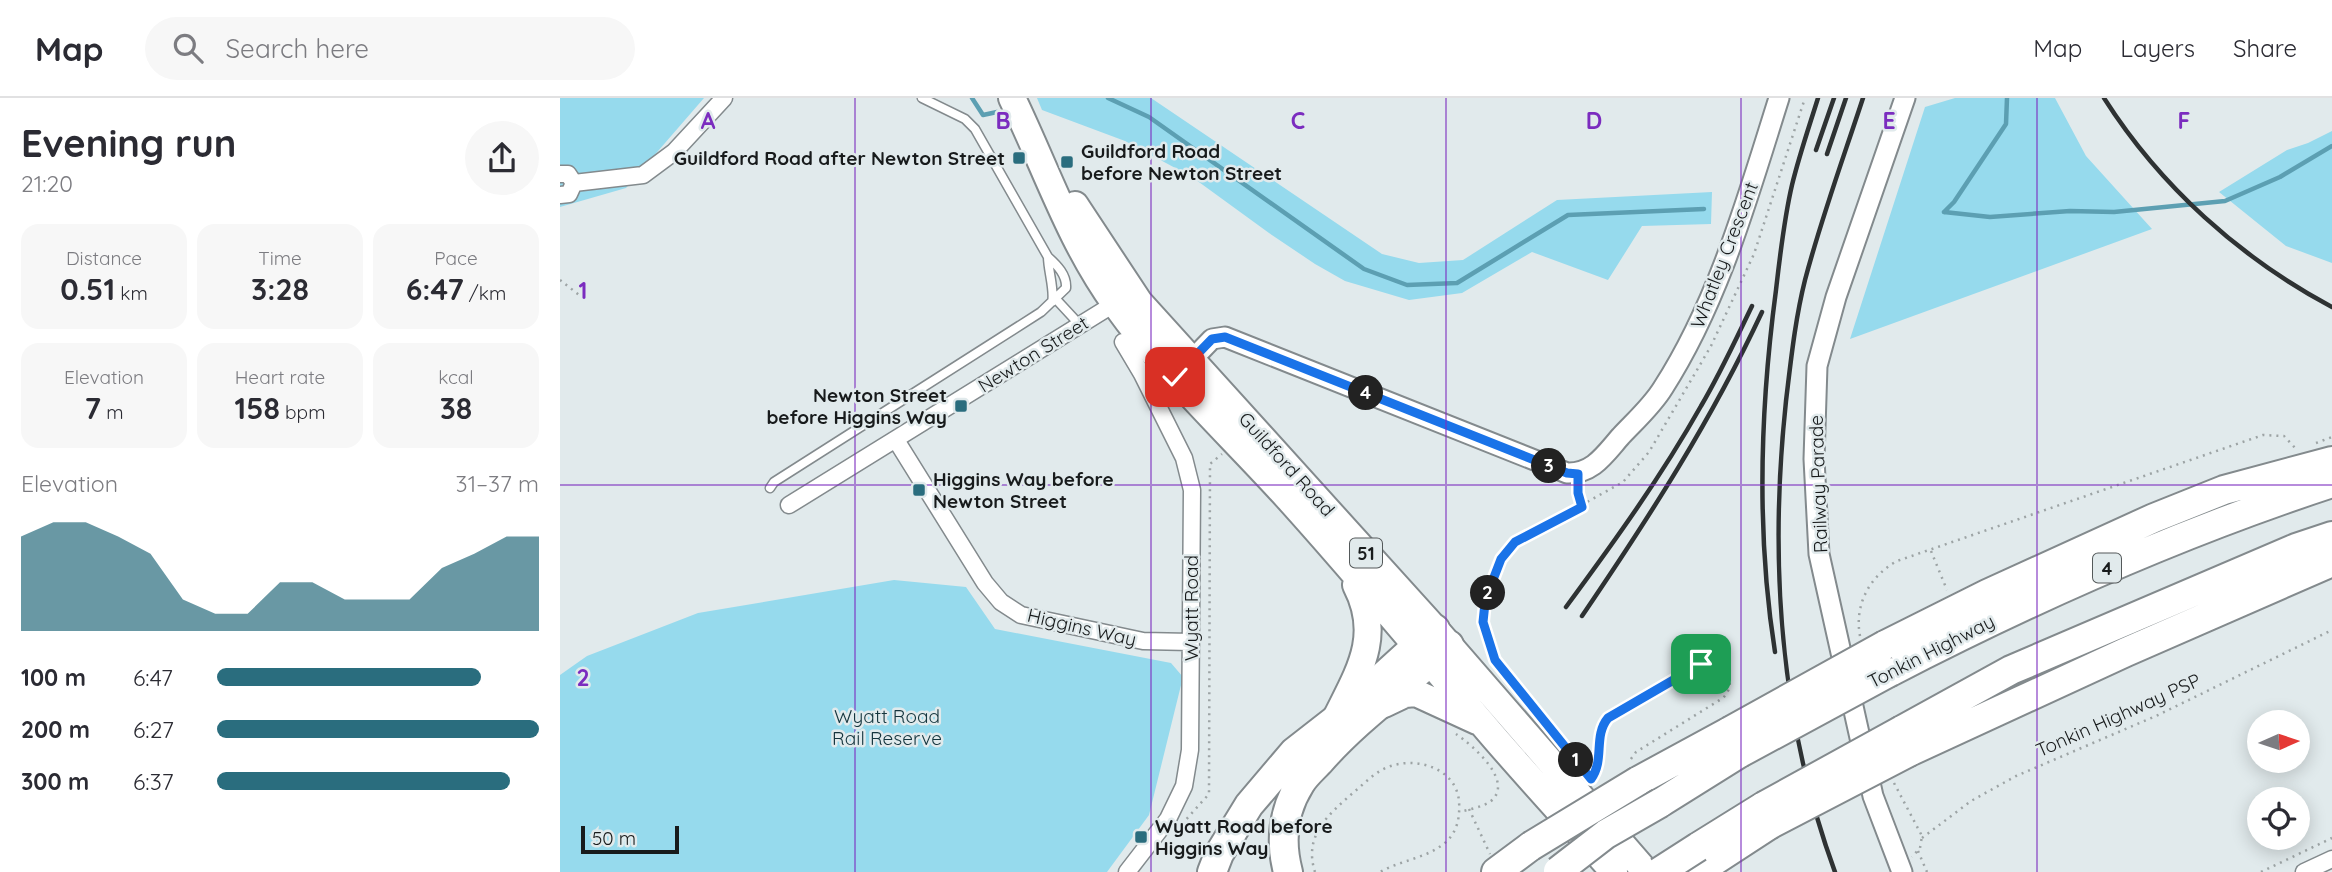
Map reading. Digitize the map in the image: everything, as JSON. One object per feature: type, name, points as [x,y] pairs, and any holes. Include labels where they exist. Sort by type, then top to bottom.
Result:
[{"type":"highway","name":"Guildford Road","points":[[1012,98],[1065,221],[1124,298],[1139,302],[1184,368],[1343,561],[1433,646],[1482,723],[1614,872]]},
{"type":"highway","name":"Guildford Road","points":[[1184,368],[1433,646],[1646,872]]},
{"type":"highway","points":[[1878,653],[1987,594],[2154,518],[2224,490],[2332,461]]},
{"type":"highway","name":"Tonkin Highway","points":[[1557,871],[1606,834],[1660,803],[1735,742],[1878,653],[1992,620],[2132,556],[2263,505],[2332,483]]},
{"type":"highway","points":[[1659,872],[1703,860],[1767,816],[1906,741],[2011,670],[2296,548],[2332,536]]},
{"type":"highway","points":[[1335,720],[1360,670],[1368,636],[1366,607],[1343,561]]},
{"type":"highway","points":[[1906,741],[2138,647],[2332,562]]},
{"type":"highway","points":[[1288,872],[1283,848],[1286,816],[1300,783],[1329,750],[1378,707],[1433,646]]},
{"type":"highway","points":[[1212,872],[1219,854],[1249,805],[1294,752],[1433,646]]},
{"type":"highway","points":[[1378,707],[1405,694],[1416,693],[1482,723]]},
{"type":"highway","points":[[1495,867],[1531,846],[1633,775],[1735,742]]},
{"type":"street","points":[[563,184],[643,175],[674,152],[724,98]]},
{"type":"street","name":"Whatley Crescent","points":[[1586,470],[1662,391],[1699,326],[1738,223],[1779,98]]},
{"type":"street","name":"Railway Parade","points":[[1902,872],[1873,796],[1819,554],[1814,459],[1817,366],[1836,297],[1905,98]]},
{"type":"street","name":"Newton Street","points":[[789,505],[1124,298]]},
{"type":"street","points":[[1184,368],[1212,339],[1225,337],[1567,473],[1586,470]]},
{"type":"street","name":"Wyatt Road","points":[[1123,342],[1184,458],[1192,491],[1190,750],[1184,786],[1168,820],[1127,872]]},
{"type":"street","name":"Higgins Way","points":[[896,440],[985,583],[1001,602],[1021,615],[1070,626],[1143,641],[1191,642]]},
{"type":"street","points":[[2304,872],[2332,859]]},
{"type":"lane","points":[[770,488],[774,482],[1053,300],[1066,288],[1066,281],[1048,257],[975,129],[965,119],[922,98]]},
{"type":"lane","points":[[1048,257],[1053,300],[1079,324]]},
{"type":"path","points":[[560,280],[583,298]]},
{"type":"path","points":[[1878,653],[1858,625],[1863,597],[1878,575],[1898,561],[2263,435],[2284,436],[2297,450]]},
{"type":"path","points":[[1183,823],[1209,794],[1210,464],[1229,447]]},
{"type":"path","points":[[1571,754],[1495,660],[1483,622],[1485,603],[1501,559],[1515,542],[1582,507],[1578,493],[1586,470]]},
{"type":"path","points":[[1931,550],[1948,592]]},
{"type":"path","name":"Tonkin Highway PSP","points":[[1922,838],[1971,801],[2016,776],[2156,716],[2332,630]]},
{"type":"path","points":[[1585,772],[1591,779],[1598,766],[1600,732],[1608,718],[1701,664],[1710,663],[1723,669],[1730,679],[1730,687],[1723,698],[1630,757],[1633,775]]},
{"type":"path","points":[[1449,729],[1466,741],[1488,764],[1497,780],[1496,796],[1489,803],[1460,812]]},
{"type":"path","points":[[1315,872],[1312,850],[1315,834],[1324,819],[1378,772],[1390,766],[1406,764],[1434,767],[1454,785],[1458,794],[1460,812],[1456,830],[1430,853],[1380,872]]},
{"type":"path","points":[[1469,809],[1495,867]]},
{"type":"path","points":[[2261,872],[2332,838]]},
{"type":"path","points":[[1918,851],[1927,872]]},
{"type":"green space","points":[[560,98],[704,98],[626,188],[560,207]]},
{"type":"green space","points":[[1037,98],[1151,98],[1382,254],[1419,263],[1463,260],[1557,200],[1712,192],[1711,224],[1642,226],[1608,280],[1532,252],[1462,293],[1409,300],[1345,281],[1269,233],[1192,177],[1125,141],[1042,110]]},
{"type":"green space","points":[[1955,98],[2055,98],[2086,156],[2152,229],[1850,339],[1925,107]]},
{"type":"green space","points":[[2332,131],[2332,263],[2286,246],[2219,192],[2287,150]]},
{"type":"green space","name":"Wyatt Road Rail Reserve","points":[[894,580],[966,587],[995,629],[1171,663],[1183,677],[1149,815],[1107,872],[560,872],[560,675],[587,656],[698,613]]},
{"type":"waterway","points":[[972,98],[983,115],[997,112]]},
{"type":"waterway","points":[[1108,98],[1149,117],[1364,269],[1407,285],[1457,283],[1568,215],[1704,209]]},
{"type":"waterway","points":[[1944,212],[1954,202],[2006,124],[2007,98]]},
{"type":"waterway","points":[[1944,212],[1990,217],[2070,211],[2114,212],[2225,201],[2280,177],[2332,146]]},
{"type":"railway","points":[[1775,652],[1763,516],[1766,380],[1787,211],[1818,98]]},
{"type":"railway","points":[[1816,150],[1834,98]]},
{"type":"railway","points":[[1827,154],[1846,98]]},
{"type":"railway","points":[[1835,872],[1816,815],[1791,699],[1780,580],[1781,460],[1794,340],[1805,280],[1863,98]]},
{"type":"railway","points":[[2104,98],[2150,161],[2204,217],[2265,266],[2332,307]]},
{"type":"railway","points":[[1566,607],[1670,458],[1715,382],[1752,306]]},
{"type":"railway","points":[[1582,616],[1678,467],[1722,391],[1762,312]]},
{"type":"place","name":"Guildford Road after Newton Street","points":[[1019,158]]},
{"type":"place","name":"Guildford Road before Newton Street","points":[[1067,162]]},
{"type":"place","name":"Newton Street before Higgins Way","points":[[961,406]]},
{"type":"place","name":"Higgins Way before Newton Street","points":[[919,490]]},
{"type":"place","name":"Wyatt Road before Higgins Way","points":[[1141,837]]},
{"type":"route","points":[[1175,377],[1212,339],[1225,337],[1567,473],[1578,474],[1578,493],[1582,507],[1515,542],[1501,559],[1485,603],[1483,622],[1495,660],[1591,779],[1598,766],[1600,732],[1608,718],[1701,664]]}]
